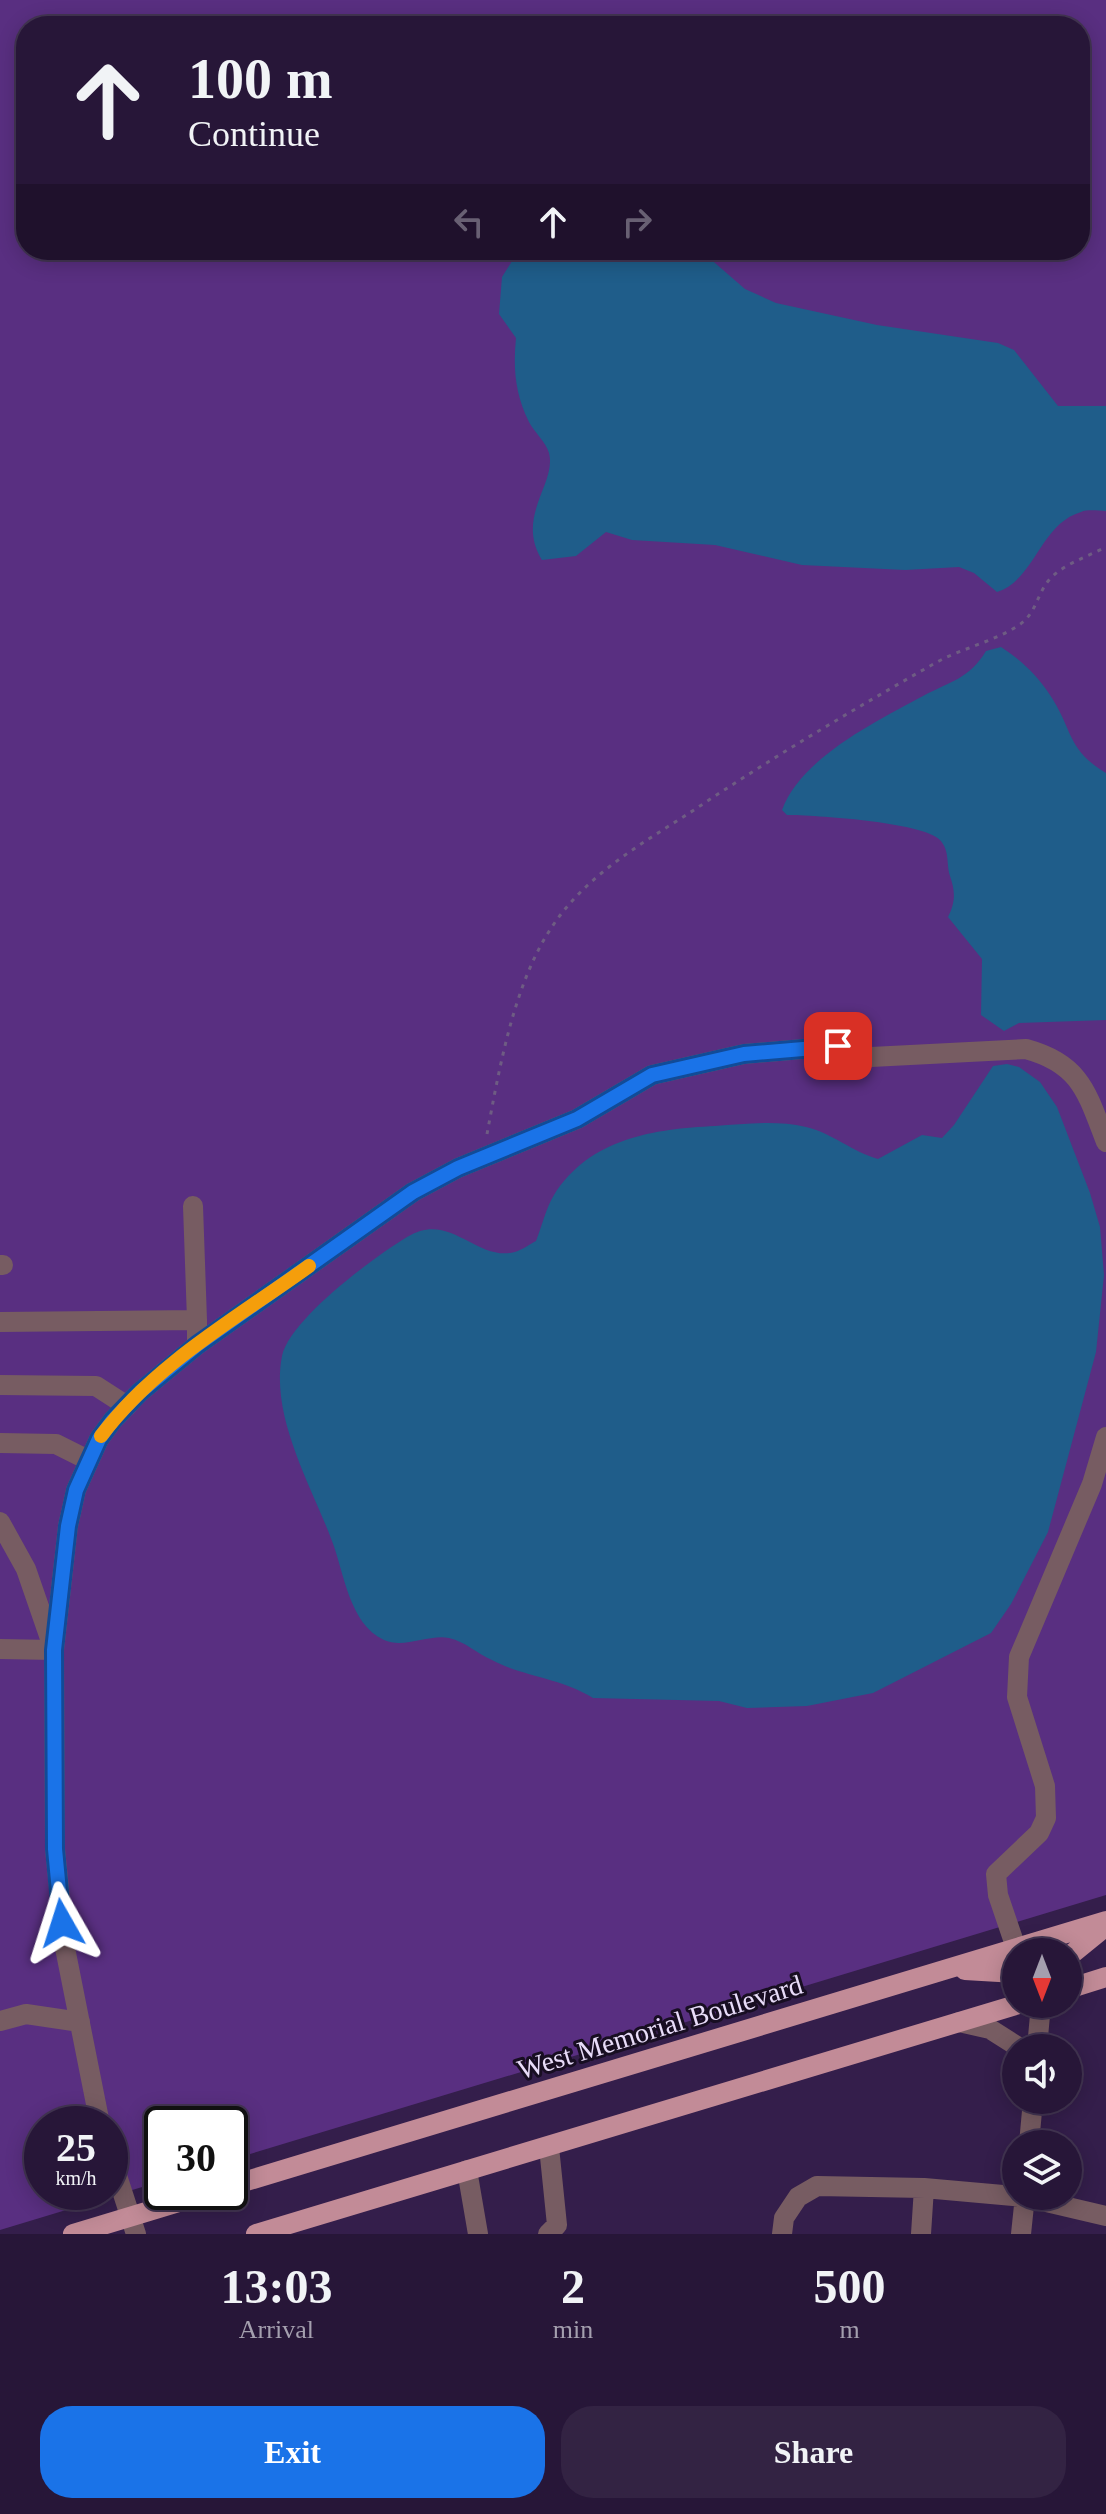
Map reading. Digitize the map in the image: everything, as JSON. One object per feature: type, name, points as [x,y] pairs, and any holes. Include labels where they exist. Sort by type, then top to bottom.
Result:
[{"type":"main road","name":"West Memorial Boulevard","points":[[1052,1938],[1106,1923]]},
{"type":"main road","points":[[1082,1944],[1106,1923]]},
{"type":"main road","name":"West Memorial Boulevard","points":[[248,2181],[1002,1952]]},
{"type":"main road","points":[[959,1966],[977,1974],[1002,1971]]},
{"type":"main road","points":[[1082,1985],[1106,1977]]},
{"type":"main road","points":[[256,2234],[1002,2009]]},
{"type":"main road","points":[[73,2234],[133,2225],[169,2210]]},
{"type":"street","points":[[96,2106],[65,1948],[55,1849],[54,1650],[68,1526],[76,1490],[99,1439],[127,1406],[197,1345],[413,1192],[483,1158],[577,1119],[652,1075],[744,1054],[838,1046],[871,1057],[1009,1047],[1048,1055],[1072,1072],[1086,1090],[1106,1142]]},
{"type":"street","points":[[193,1206],[197,1345]]},
{"type":"street","points":[[0,1322],[197,1320]]},
{"type":"street","points":[[0,1385],[96,1386],[127,1406]]},
{"type":"street","points":[[1013,1938],[998,1895],[996,1874],[1039,1833],[1048,1806],[1045,1786],[1017,1697],[1019,1657],[1092,1484],[1106,1437]]},
{"type":"street","points":[[0,1443],[56,1444],[88,1460]]},
{"type":"street","points":[[0,1522],[26,1569],[54,1650]]},
{"type":"street","points":[[0,1649],[54,1650]]},
{"type":"street","points":[[0,2021],[26,2014],[80,2022]]},
{"type":"street","points":[[959,2022],[990,2029],[1002,2037]]},
{"type":"street","points":[[548,2234],[557,2225],[549,2147]]},
{"type":"street","points":[[467,2170],[478,2234]]},
{"type":"street","points":[[782,2234],[784,2218],[798,2197],[817,2186],[924,2188],[1002,2195]]},
{"type":"street","points":[[921,2234],[924,2188]]},
{"type":"street","points":[[1021,2234],[1024,2210]]},
{"type":"street","points":[[1080,2210],[1106,2216]]},
{"type":"path","points":[[483,1158],[498,1071],[531,968],[547,934],[572,900],[594,878],[615,861],[825,727],[953,654],[1020,624],[1035,608],[1047,582],[1060,570],[1106,547]]},
{"type":"shaded area","points":[[0,0],[1106,0],[1106,1895],[248,2155],[248,2106],[144,2106],[144,2186],[128,2191],[128,2106],[24,2106],[24,2210],[66,2210],[0,2230]]},
{"type":"water","points":[[513,260],[712,260],[745,289],[776,303],[877,325],[998,343],[1014,350],[1058,406],[1106,406],[1106,511],[1084,511],[1067,518],[1046,539],[1020,576],[1010,586],[997,592],[974,573],[959,567],[905,570],[802,565],[715,545],[632,540],[606,532],[576,556],[542,560],[533,529],[534,515],[550,465],[549,453],[531,426],[521,401],[516,381],[516,338],[499,314],[502,277]]},
{"type":"water","points":[[1001,647],[1040,681],[1077,747],[1106,773],[1106,1020],[1019,1023],[1004,1031],[981,1015],[982,959],[948,917],[954,891],[947,853],[940,840],[913,828],[842,818],[787,815],[782,810],[805,774],[842,743],[883,717],[959,678],[973,668],[986,651]]},
{"type":"water","points":[[1007,1064],[1019,1067],[1040,1082],[1057,1107],[1100,1227],[1104,1275],[1096,1352],[1048,1532],[1011,1604],[991,1633],[873,1693],[807,1706],[747,1708],[719,1701],[593,1698],[569,1686],[504,1666],[449,1638],[392,1642],[372,1632],[363,1622],[349,1596],[332,1541],[295,1451],[282,1403],[282,1356],[288,1341],[316,1307],[335,1290],[392,1246],[422,1230],[437,1229],[501,1253],[520,1250],[536,1241],[551,1200],[569,1176],[586,1161],[625,1140],[692,1127],[783,1124],[816,1130],[878,1159],[922,1135],[942,1138],[993,1066]]},
{"type":"slow traffic","points":[[101,1436],[140,1392],[197,1345],[309,1266]]},
{"type":"route","points":[[62,1923],[55,1849],[54,1650],[68,1526],[76,1490],[99,1439],[113,1420],[140,1392],[197,1345],[413,1192],[458,1168],[577,1119],[652,1075],[744,1054],[838,1046]]}]
